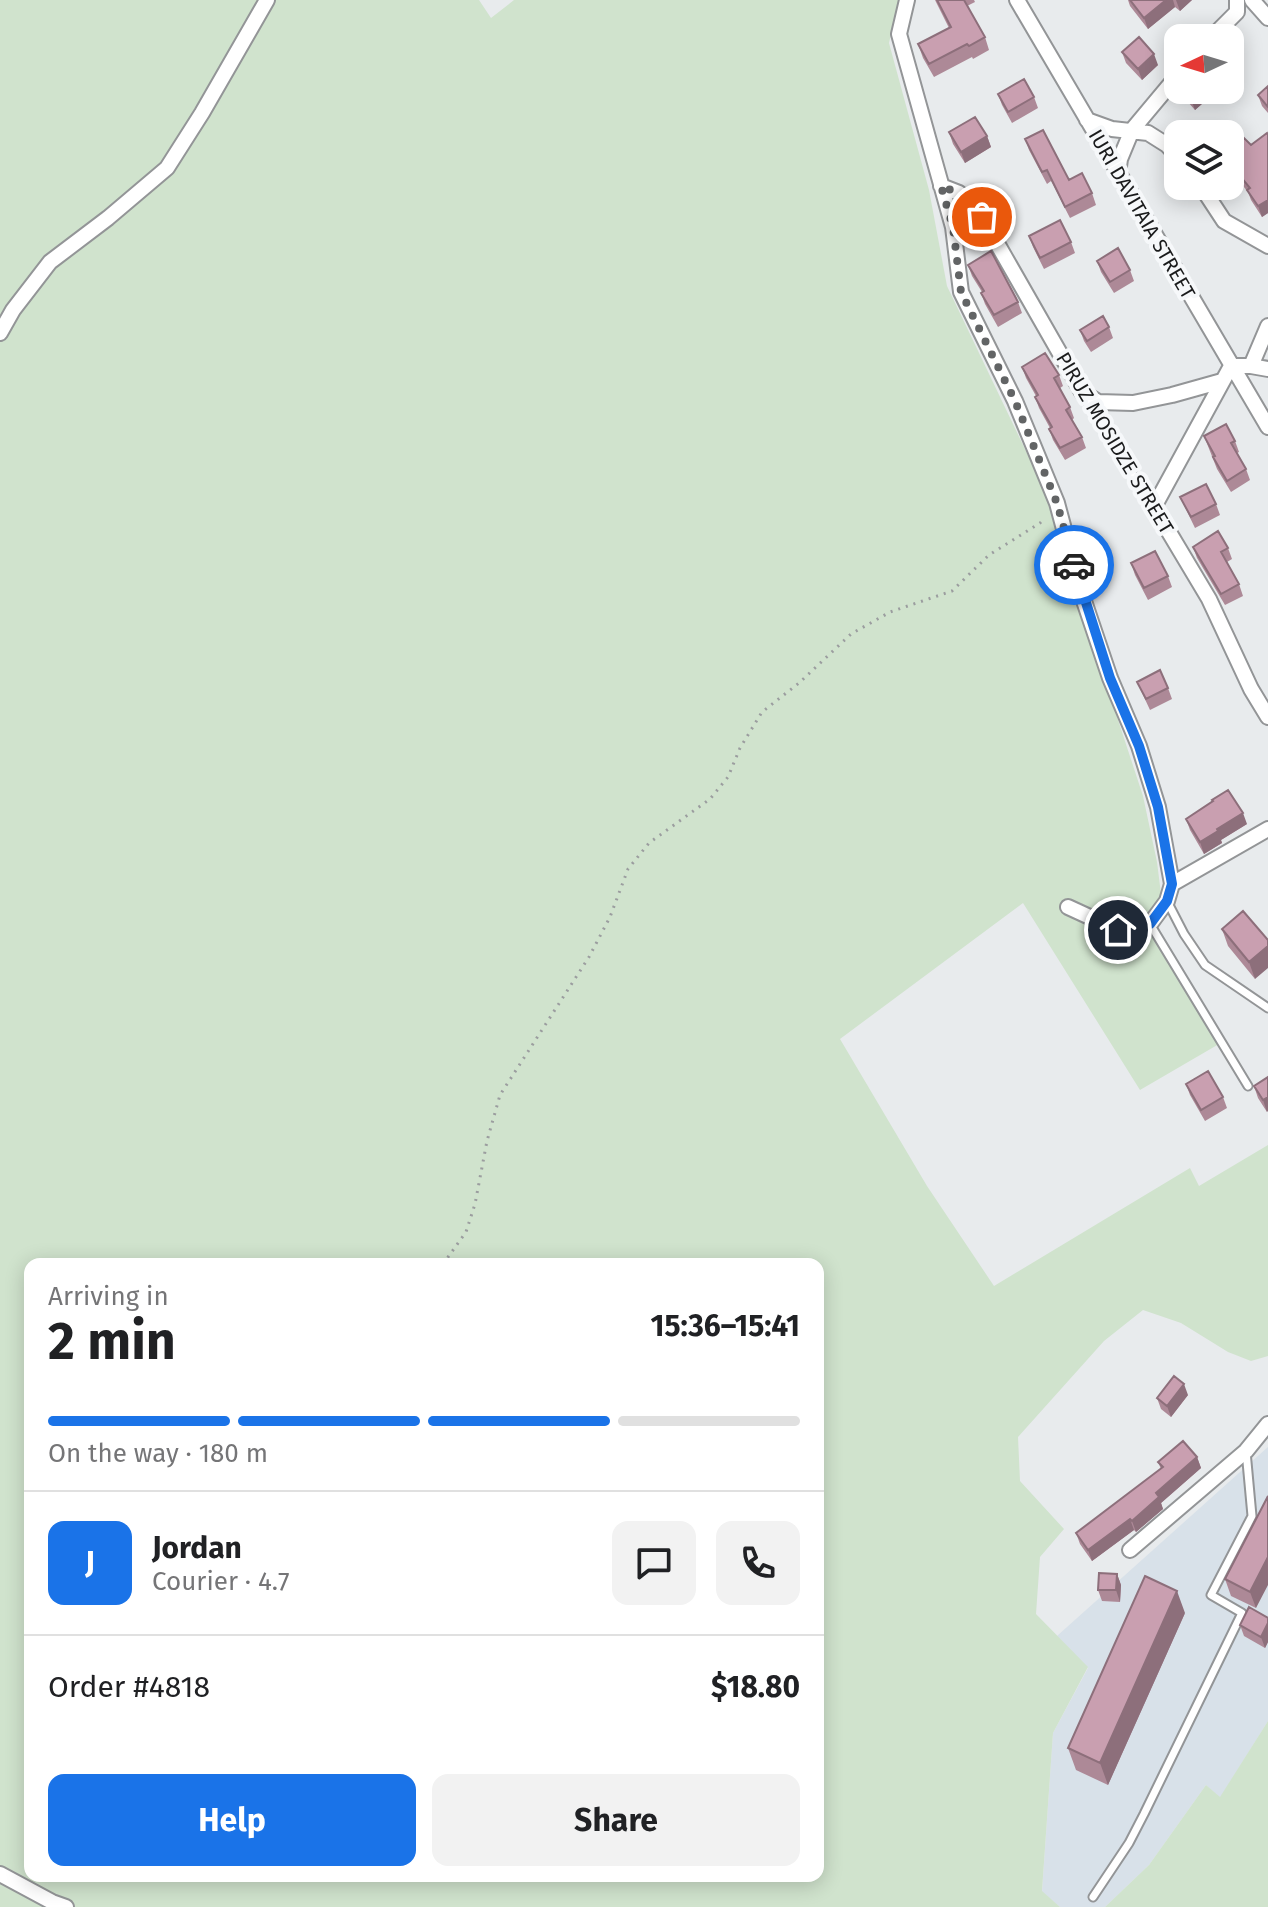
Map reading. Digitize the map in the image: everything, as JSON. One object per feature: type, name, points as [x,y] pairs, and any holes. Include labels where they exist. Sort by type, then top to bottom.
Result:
[{"type":"street","points":[[0,333],[13,310],[50,262],[167,168],[267,0]]},
{"type":"street","points":[[907,0],[899,34],[953,227],[961,292],[1015,401],[1057,503],[1080,589],[1105,663],[1139,746],[1158,807],[1172,884],[1167,901],[1150,924],[1118,930],[1068,907]]},
{"type":"street","name":"IURI DAVITAIA STREET","points":[[1017,0],[1268,427]]},
{"type":"street","points":[[1225,24],[1237,12],[1237,0]]},
{"type":"street","points":[[1252,0],[1268,18]]},
{"type":"street","points":[[1118,174],[1120,159],[1132,130],[1164,92]]},
{"type":"street","points":[[1087,120],[1112,129],[1148,133],[1164,143]]},
{"type":"street","name":"PIRUZ MOSIDZE STREET","points":[[941,186],[959,193],[982,217],[1082,392]]},
{"type":"street","points":[[1210,200],[1224,221],[1268,246]]},
{"type":"street","points":[[1251,366],[1268,326]]},
{"type":"street","points":[[1154,507],[1231,366],[1268,369]]},
{"type":"street","points":[[1082,392],[1098,402],[1133,403],[1222,381]]},
{"type":"street","name":"PIRUZ MOSIDZE STREET","points":[[1154,507],[1209,599],[1251,689],[1268,717]]},
{"type":"street","points":[[1172,884],[1268,829]]},
{"type":"street","points":[[1130,1550],[1246,1451],[1268,1424]]},
{"type":"street","points":[[0,1874],[66,1907]]},
{"type":"lane","name":"PIRUZ MOSIDZE STREET","points":[[1082,392],[1154,507]]},
{"type":"lane","points":[[1167,901],[1205,965],[1268,1008]]},
{"type":"lane","points":[[1150,924],[1248,1086]]},
{"type":"lane","points":[[1093,1897],[1129,1843],[1242,1613],[1211,1595],[1252,1516],[1246,1451]]},
{"type":"path","points":[[447,1258],[466,1232],[500,1095],[589,957],[610,917],[628,869],[649,843],[710,799],[728,777],[740,748],[762,712],[799,683],[851,634],[890,612],[952,591],[989,555],[1040,523],[1057,503]]},
{"type":"shaded area","points":[[1268,1447],[1268,1721],[1220,1798],[1206,1785],[1149,1865],[1105,1907],[1060,1907],[1042,1892],[1053,1733],[1088,1668],[1057,1636]]},
{"type":"green space","points":[[0,0],[479,0],[491,18],[514,0],[899,0],[889,43],[929,190],[947,286],[1046,493],[1143,796],[1161,894],[1152,911],[1137,920],[1153,938],[1219,1044],[1140,1090],[1023,903],[840,1039],[927,1186],[994,1286],[1190,1168],[1199,1186],[1268,1145],[1268,1356],[1251,1361],[1228,1352],[1181,1323],[1143,1310],[1104,1341],[1018,1437],[1020,1481],[1064,1529],[1040,1557],[1036,1614],[1088,1667],[1053,1733],[1042,1891],[1060,1907],[0,1907]]},
{"type":"green space","points":[[1268,1721],[1268,1907],[1105,1907],[1149,1865],[1206,1785],[1220,1797]]},
{"type":"building","points":[[937,0],[964,0],[985,37],[929,64],[918,44],[951,27]]},
{"type":"building","points":[[1130,0],[1166,0],[1144,18]]},
{"type":"building","points":[[1139,37],[1154,54],[1138,69],[1122,52]]},
{"type":"building","points":[[1024,79],[1034,97],[1008,112],[998,94]]},
{"type":"building","points":[[1268,86],[1268,107],[1258,95]]},
{"type":"building","points":[[975,117],[987,136],[961,152],[949,132]]},
{"type":"building","points":[[1043,130],[1069,180],[1082,173],[1092,193],[1065,207],[1047,170],[1042,172],[1025,139]]},
{"type":"building","points":[[1267,133],[1268,200],[1258,206],[1244,181],[1244,138],[1251,145]]},
{"type":"building","points":[[1060,220],[1071,242],[1040,258],[1029,236]]},
{"type":"building","points":[[1118,248],[1130,270],[1110,282],[1097,261]]},
{"type":"building","points":[[991,251],[1018,302],[994,315],[968,265]]},
{"type":"building","points":[[1103,316],[1109,327],[1087,341],[1080,330]]},
{"type":"building","points":[[1045,353],[1059,375],[1054,378],[1070,407],[1066,410],[1082,437],[1060,448],[1035,397],[1038,395],[1022,367]]},
{"type":"building","points":[[1226,424],[1235,441],[1231,443],[1246,469],[1227,481],[1204,436]]},
{"type":"building","points":[[1206,484],[1216,504],[1191,517],[1180,497]]},
{"type":"building","points":[[1218,531],[1228,548],[1221,552],[1239,584],[1221,594],[1193,547]]},
{"type":"building","points":[[1155,551],[1168,576],[1144,588],[1131,563]]},
{"type":"building","points":[[1160,670],[1168,688],[1146,699],[1137,682]]},
{"type":"building","points":[[1228,790],[1243,813],[1200,842],[1186,819]]},
{"type":"building","points":[[1243,911],[1268,940],[1268,946],[1249,962],[1222,929]]},
{"type":"building","points":[[1208,1071],[1223,1097],[1201,1110],[1186,1084]]},
{"type":"building","points":[[1268,1077],[1268,1097],[1263,1100],[1254,1086]]},
{"type":"building","points":[[1174,1376],[1184,1384],[1167,1406],[1157,1398]]},
{"type":"building","points":[[1183,1441],[1197,1457],[1156,1493],[1159,1497],[1132,1521],[1130,1519],[1088,1550],[1076,1533],[1163,1467],[1158,1462]]},
{"type":"building","points":[[1268,1496],[1268,1557],[1250,1592],[1225,1579]]},
{"type":"building","points":[[1099,1573],[1117,1574],[1116,1590],[1098,1590]]},
{"type":"building","points":[[1145,1576],[1177,1591],[1100,1763],[1068,1748]]},
{"type":"building","points":[[1249,1607],[1268,1618],[1261,1637],[1240,1625]]},
{"type":"way so far","points":[[982,217],[959,193],[941,186],[953,227],[961,292],[1015,401],[1057,503],[1074,565]]},
{"type":"route","points":[[1074,565],[1110,678],[1139,746],[1158,807],[1172,884],[1167,901],[1150,924],[1118,930]]}]
